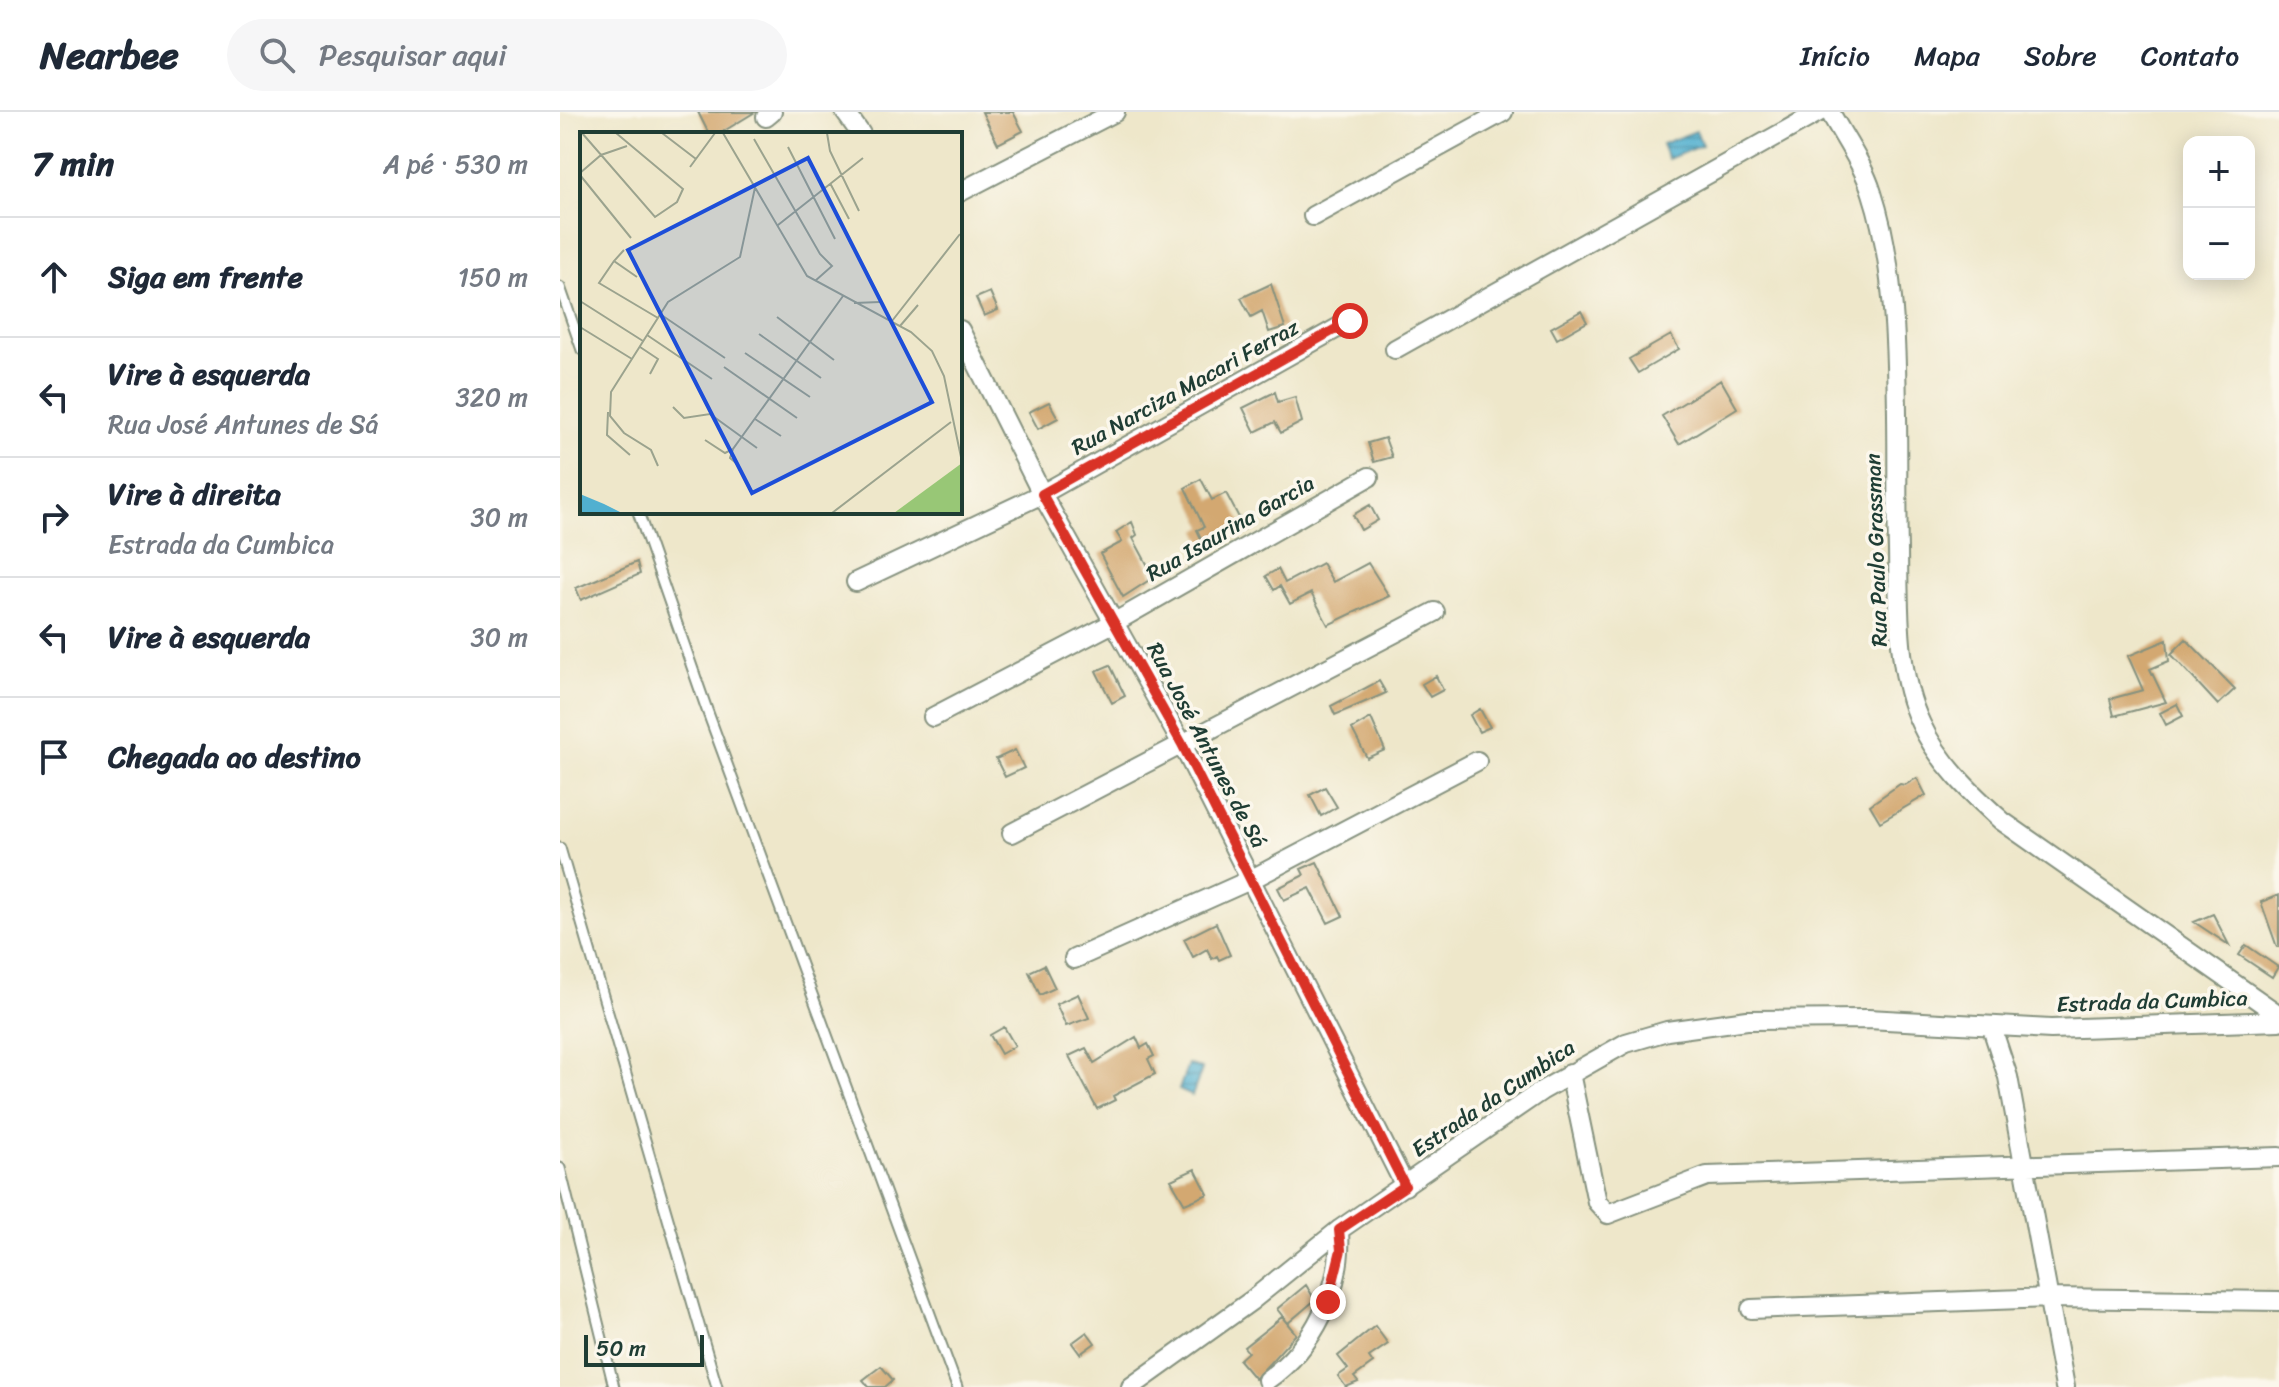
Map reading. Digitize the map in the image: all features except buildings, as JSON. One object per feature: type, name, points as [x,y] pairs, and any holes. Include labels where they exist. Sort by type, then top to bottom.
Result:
[{"type":"street","points":[[845,112],[860,132]]},
{"type":"street","points":[[859,112],[862,132]]},
{"type":"street","points":[[962,191],[1115,112]]},
{"type":"street","points":[[1313,216],[1503,112]]},
{"type":"street","points":[[1395,349],[1819,112]]},
{"type":"street","name":"Rua Paulo Grassman","points":[[1830,112],[1871,189],[1883,227],[1891,305],[1899,609],[1907,679],[1920,723],[1963,785],[2002,821],[2279,1015]]},
{"type":"street","name":"Rua Narciza Macari Ferraz","points":[[856,582],[1042,494],[1350,321]]},
{"type":"street","name":"Rua José Antunes de Sá","points":[[964,350],[1182,744],[1405,1186]]},
{"type":"street","name":"Rua Isaurina Garcia","points":[[933,717],[1115,622],[1369,477]]},
{"type":"street","points":[[1012,833],[1435,612]]},
{"type":"street","points":[[1074,959],[1250,880],[1477,761]]},
{"type":"street","name":"Estrada da Cumbica","points":[[1131,1387],[1251,1301],[1339,1230],[1570,1073],[1626,1043],[1704,1024],[1868,1019],[1992,1028],[2279,1021]]},
{"type":"street","points":[[1992,1028],[2008,1077],[2065,1387]]},
{"type":"street","points":[[1570,1073],[1597,1202],[1608,1214],[1707,1176],[2024,1163],[2279,1157]]},
{"type":"street","points":[[1267,1380],[1286,1367],[1307,1343],[1328,1302],[1341,1250],[1339,1230]]},
{"type":"street","points":[[1751,1309],[2048,1298],[2279,1301]]},
{"type":"lane","points":[[560,287],[580,344]]},
{"type":"lane","points":[[639,514],[707,710],[957,1387]]},
{"type":"lane","points":[[560,848],[717,1387]]},
{"type":"lane","points":[[560,1168],[563,1196],[614,1387]]},
{"type":"water","points":[[1696,131],[1702,145],[1668,159],[1662,144]]},
{"type":"water","points":[[1188,1064],[1202,1069],[1192,1096],[1179,1090]]},
{"type":"route","points":[[1328,1302],[1341,1250],[1339,1230],[1405,1186],[1182,744],[1042,494],[1350,321]]}]
